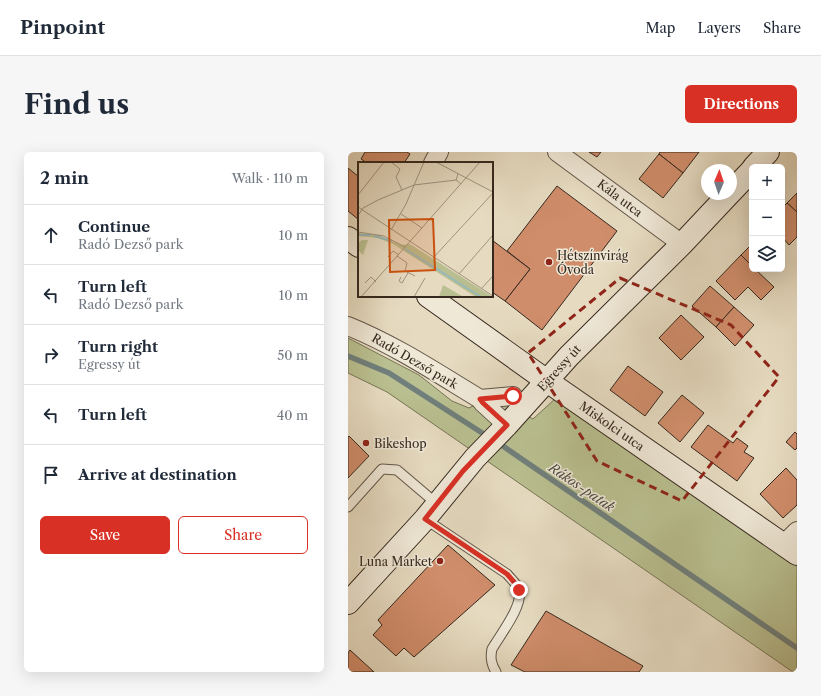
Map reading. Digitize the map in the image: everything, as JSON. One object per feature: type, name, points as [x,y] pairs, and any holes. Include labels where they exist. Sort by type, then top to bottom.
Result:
[{"type":"street","points":[[434,162],[440,152]]},
{"type":"street","name":"Kála utca","points":[[557,152],[682,244]]},
{"type":"street","points":[[757,164],[768,152]]},
{"type":"street","name":"Egressy út","points":[[737,186],[749,173]]},
{"type":"street","name":"Egressy út","points":[[348,602],[431,511],[475,458],[547,382],[574,351],[682,244],[723,200]]},
{"type":"street","points":[[348,238],[358,245]]},
{"type":"street","name":"Miskolci utca","points":[[429,297],[547,382],[792,543]]},
{"type":"street","name":"Radó Dezső park","points":[[348,326],[416,360],[480,399],[505,427]]},
{"type":"street","points":[[480,399],[513,396]]},
{"type":"lane","points":[[348,507],[382,469],[396,470],[431,511],[507,574],[519,590],[519,603],[492,649],[490,655],[496,672]]},
{"type":"highlighted area","points":[[620,278],[731,325],[779,377],[682,501],[597,461],[528,353]]},
{"type":"green space","points":[[348,338],[419,375],[452,401],[469,408],[492,396],[533,419],[556,398],[797,565],[797,672],[793,672],[387,392],[348,373]]},
{"type":"building","points":[[365,152],[407,152],[410,154],[405,162],[366,162],[361,159]]},
{"type":"building","points":[[589,152],[601,152],[597,157]]},
{"type":"building","points":[[660,152],[699,152],[683,173],[659,154]]},
{"type":"building","points":[[659,154],[683,173],[663,198],[639,179]]},
{"type":"building","points":[[348,168],[358,176],[358,219],[348,211]]},
{"type":"building","points":[[557,186],[617,231],[542,330],[505,301],[530,269],[507,251]]},
{"type":"building","points":[[797,193],[797,212],[787,203]]},
{"type":"building","points":[[787,203],[797,212],[797,237],[789,245],[785,240],[785,205]]},
{"type":"building","points":[[493,241],[530,269],[505,301],[493,293]]},
{"type":"building","points":[[749,247],[749,263],[741,255]]},
{"type":"building","points":[[741,255],[749,263],[749,272],[758,272],[774,287],[761,300],[748,287],[735,300],[716,281]]},
{"type":"building","points":[[710,286],[734,307],[716,327],[692,306]]},
{"type":"building","points":[[734,307],[754,325],[735,346],[716,327]]},
{"type":"building","points":[[681,315],[704,337],[681,360],[659,338]]},
{"type":"building","points":[[628,366],[663,392],[645,416],[610,390]]},
{"type":"building","points":[[682,395],[704,413],[680,442],[658,423]]},
{"type":"building","points":[[708,425],[733,443],[737,438],[748,446],[744,452],[754,458],[737,481],[691,447]]},
{"type":"building","points":[[795,432],[797,434],[797,448],[795,450],[786,442]]},
{"type":"building","points":[[349,436],[369,456],[348,478],[348,437]]},
{"type":"building","points":[[786,468],[797,480],[797,505],[783,518],[760,494]]},
{"type":"building","points":[[448,545],[495,585],[414,657],[404,648],[396,656],[373,635],[382,625],[378,620]]},
{"type":"building","points":[[546,611],[643,666],[639,672],[525,672],[511,665]]},
{"type":"building","points":[[350,650],[374,672],[348,672],[348,653]]},
{"type":"waterway","name":"Rákos-patak","points":[[348,356],[389,373],[490,438]]},
{"type":"waterway","name":"Rákos-patak","points":[[497,442],[797,648]]},
{"type":"place","name":"Hétszínvirág Óvoda","points":[[549,262]]},
{"type":"place","name":"Bikeshop","points":[[366,443]]},
{"type":"place","name":"Luna Market","points":[[440,561]]},
{"type":"route","points":[[513,396],[480,399],[498,418],[507,425],[463,471],[425,519],[507,574],[519,590]]}]
